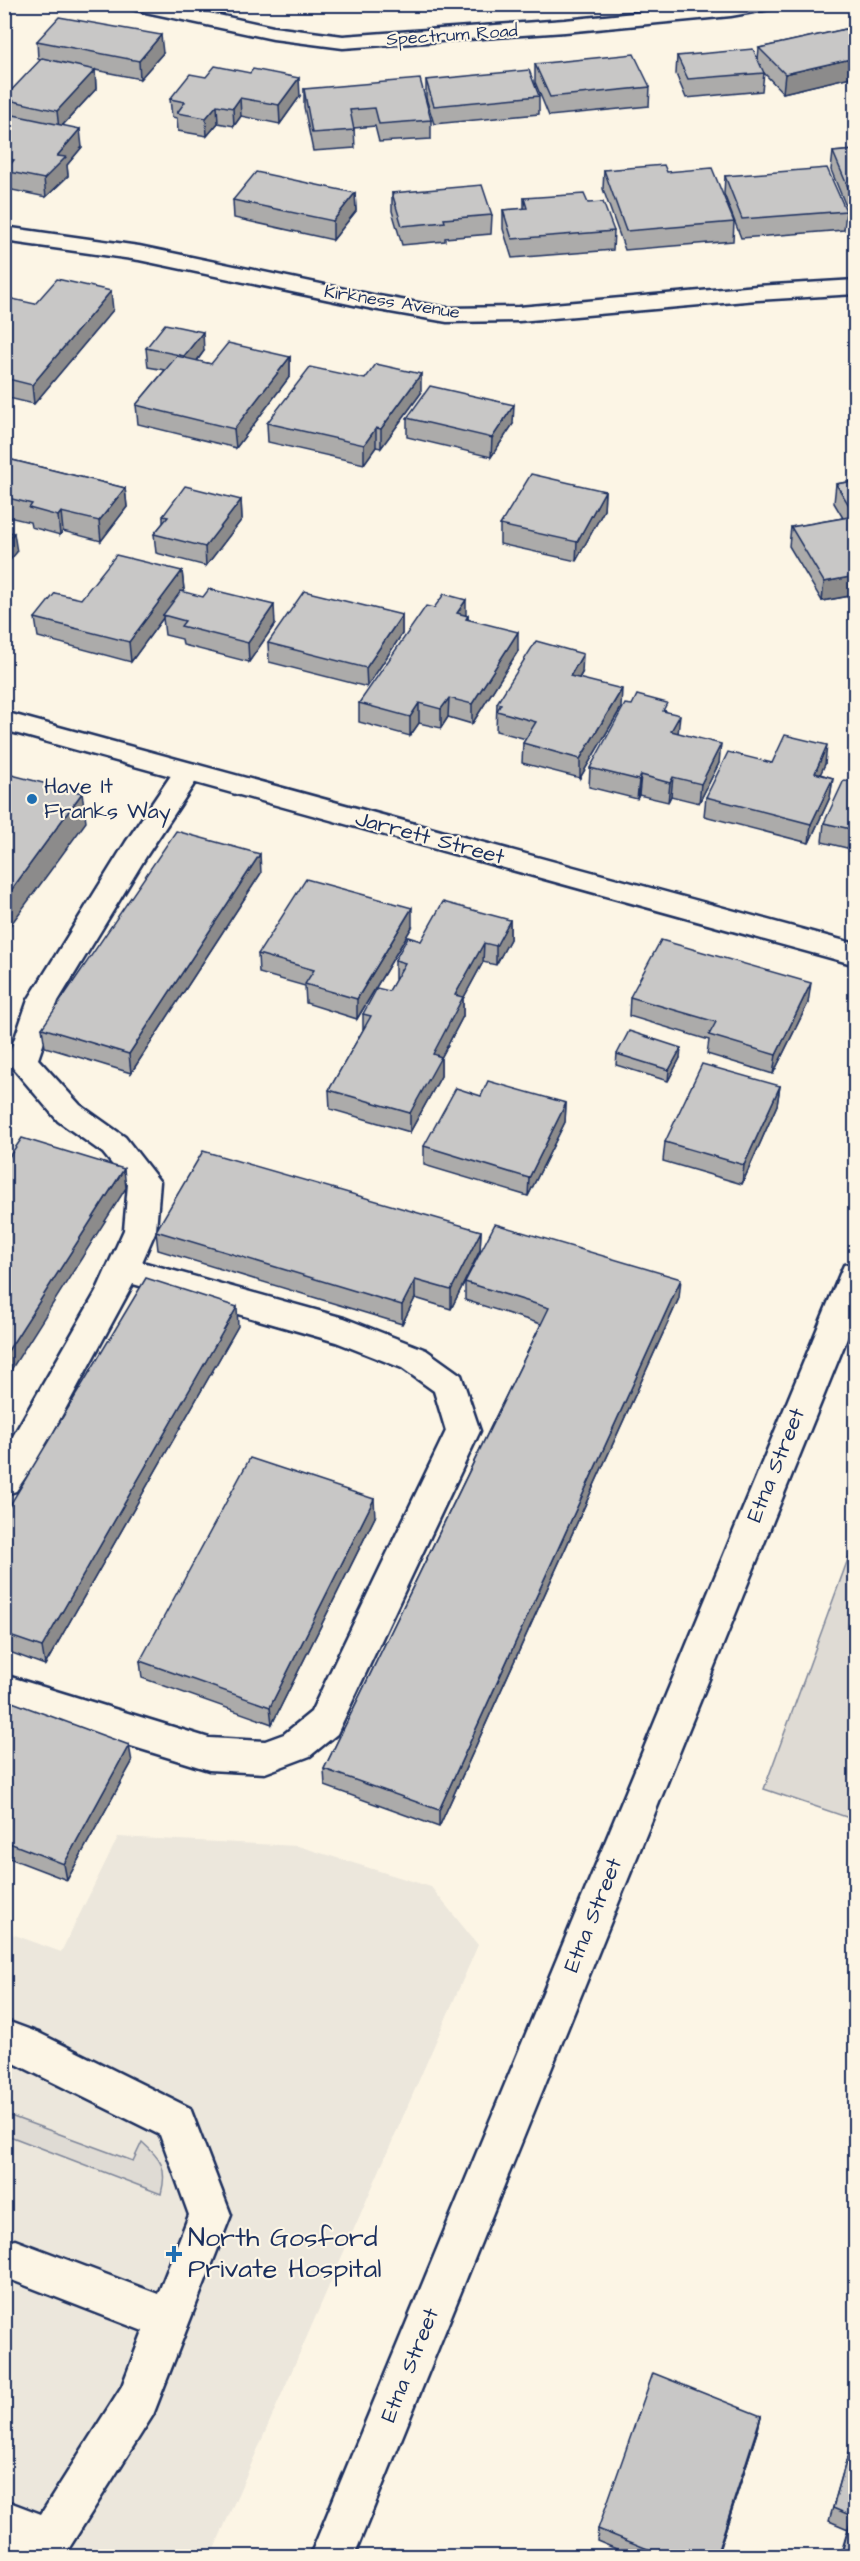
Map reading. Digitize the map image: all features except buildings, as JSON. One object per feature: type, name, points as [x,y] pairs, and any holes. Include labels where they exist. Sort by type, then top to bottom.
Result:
[{"type":"street","name":"Spectrum Road","points":[[136,4],[273,33],[343,42],[565,26],[769,4]]},
{"type":"street","name":"Kirkness Avenue","points":[[4,234],[139,253],[373,302],[447,315],[519,314],[757,293],[855,287]]},
{"type":"street","name":"Jarrett Street","points":[[4,721],[855,955]]},
{"type":"street","points":[[4,1481],[29,1444],[123,1269],[140,1230],[144,1182],[114,1145],[69,1113],[22,1060],[43,1000],[136,849],[188,772]]},
{"type":"street","points":[[4,1691],[208,1754],[265,1757],[297,1745],[324,1723],[463,1431],[449,1384],[414,1359],[344,1331],[123,1269]]},
{"type":"street","name":"Etna Street","points":[[332,2556],[855,1274]]},
{"type":"street","points":[[4,2039],[25,2046],[176,2122],[210,2215],[138,2400],[50,2540],[4,2522]]},
{"type":"street","points":[[15,2260],[169,2320]]},
{"type":"shaded area","points":[[855,1540],[855,1820],[764,1789]]},
{"type":"shaded area","name":"North Gosford Private Hospital","points":[[118,1837],[298,1846],[431,1887],[478,1945],[211,2556],[5,2556],[4,1931],[61,1952]]},
{"type":"shaded area","points":[[5,2114],[133,2161],[142,2142],[161,2165],[164,2177],[161,2194],[7,2135],[5,2139]]},
{"type":"place","name":"Have It Franks Way","points":[[32,799]]},
{"type":"place","name":"North Gosford Private Hospital","points":[[174,2254]]}]
